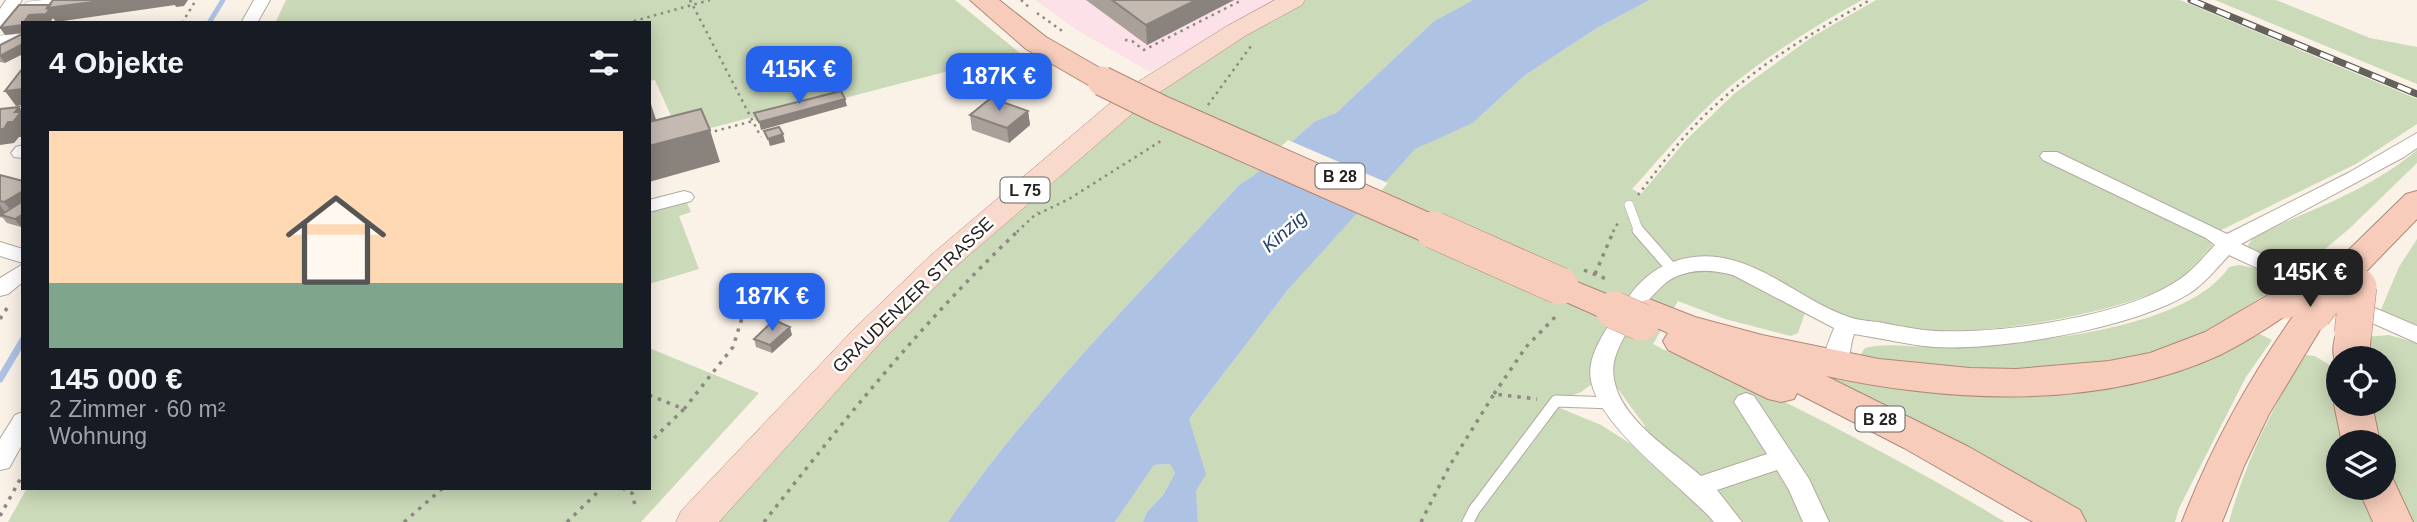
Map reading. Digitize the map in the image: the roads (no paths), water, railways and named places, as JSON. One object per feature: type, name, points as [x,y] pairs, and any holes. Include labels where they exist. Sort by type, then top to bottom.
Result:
[{"type":"highway","name":"B 28","points":[[983,0],[1036,43],[1107,77]]},
{"type":"highway","name":"B 28","points":[[1006,0],[1107,77],[1161,110],[1573,282],[1688,327],[1885,421],[2066,522]]},
{"type":"highway","points":[[1688,327],[1836,365],[1911,377],[1991,382],[2088,377],[2138,369],[2193,352],[2299,306],[2344,276],[2417,201]]},
{"type":"highway","points":[[2344,276],[2352,346]]},
{"type":"highway","name":"B 28","points":[[1629,305],[1878,439],[2025,522]]},
{"type":"highway","points":[[2203,522],[2216,483],[2265,384],[2299,306]]},
{"type":"highway","points":[[2383,500],[2393,522]]},
{"type":"main road","name":"GRAUDENZER STRASSE","points":[[695,522],[866,337],[942,262],[1138,94],[1236,31],[1293,0]]},
{"type":"street","points":[[250,21],[262,0]]},
{"type":"street","points":[[1728,522],[1697,487],[1620,416],[1601,376],[1606,351],[1647,288],[1658,277],[1672,270],[1706,263],[1728,267],[1750,274],[1847,324],[1937,340],[1985,338],[2073,324],[2150,304],[2184,287],[2243,232],[2346,183],[2395,156],[2417,139]]},
{"type":"street","points":[[2050,156],[2213,233],[2242,255],[2417,335]]},
{"type":"street","points":[[651,205],[684,197]]},
{"type":"street","points":[[0,289],[17,254]]},
{"type":"street","points":[[1836,365],[1836,353],[1847,324]]},
{"type":"street","points":[[1746,402],[1800,485],[1816,522]]},
{"type":"street","points":[[0,461],[21,424]]},
{"type":"street","points":[[1697,487],[1783,458]]},
{"type":"lane","points":[[8,10],[86,0]]},
{"type":"lane","points":[[0,40],[21,38]]},
{"type":"lane","points":[[1629,205],[1640,235],[1672,270]]},
{"type":"lane","points":[[1468,522],[1474,510],[1556,401],[1613,403]]},
{"type":"water","name":"Kinzig","points":[[1473,0],[1650,0],[1597,28],[1524,76],[1473,123],[1415,149],[1287,291],[1189,419],[1206,474],[1196,491],[1198,522],[1143,522],[1147,512],[1163,495],[1175,473],[1170,464],[1154,465],[1115,522],[948,522],[1051,390],[1240,184],[1253,176],[1315,121],[1336,113],[1434,21]]},
{"type":"waterway","points":[[210,21],[223,0]]},
{"type":"waterway","points":[[0,379],[21,343]]},
{"type":"railway","points":[[2191,0],[2417,94]]}]
